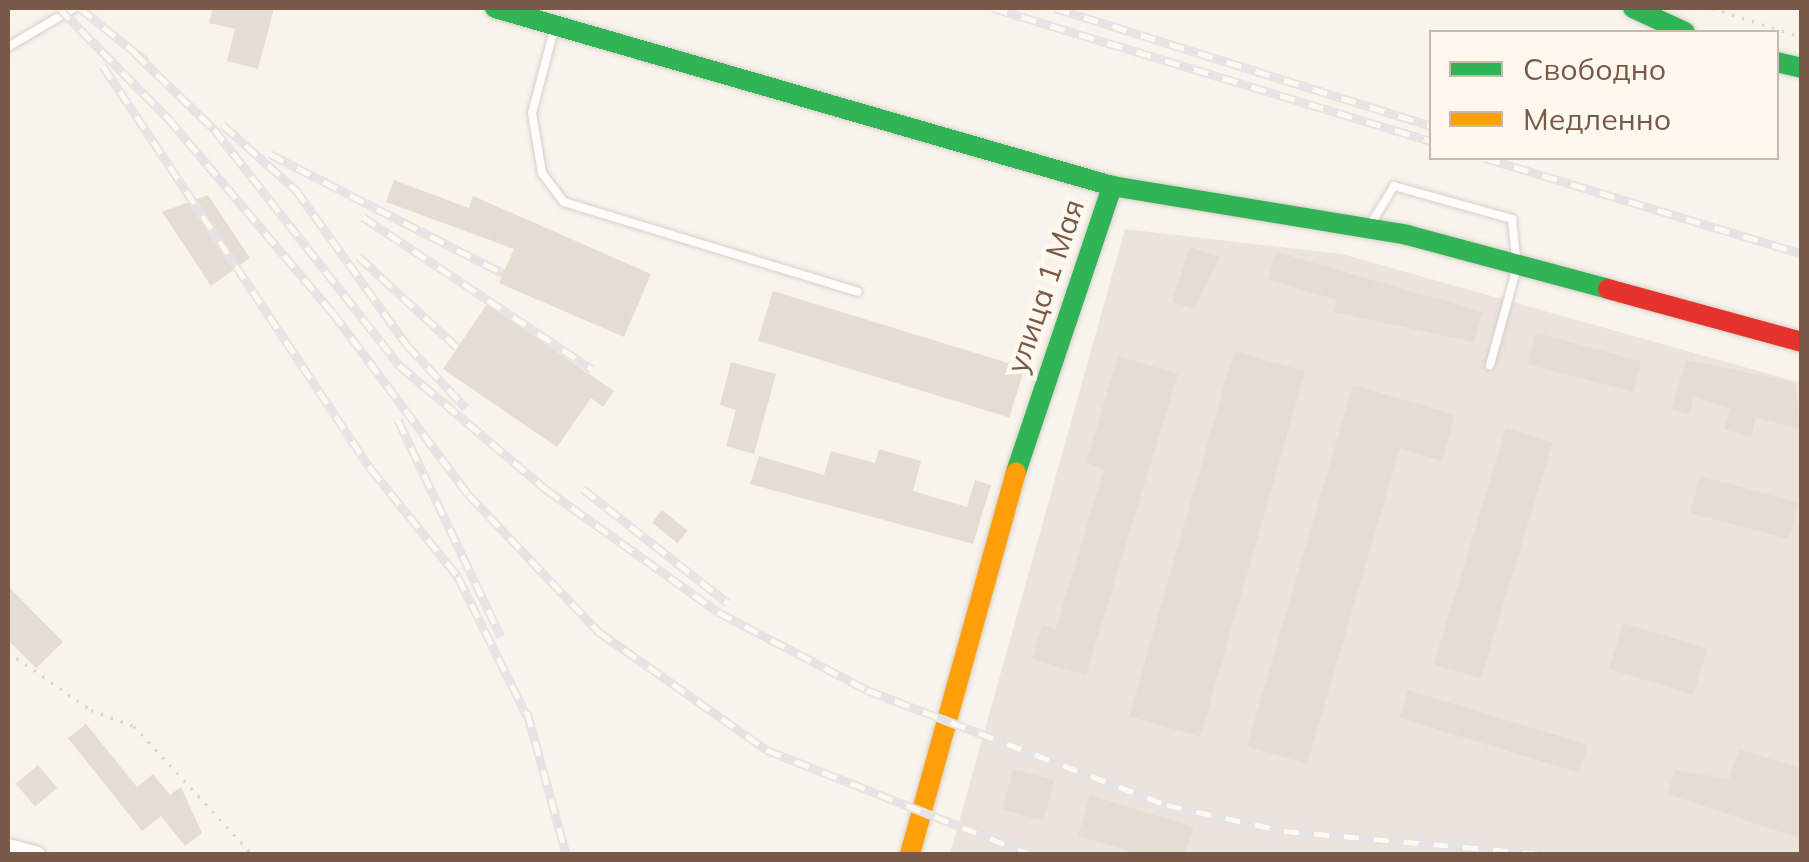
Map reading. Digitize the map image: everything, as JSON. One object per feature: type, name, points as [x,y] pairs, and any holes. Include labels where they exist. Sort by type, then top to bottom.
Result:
[{"type":"street","points":[[495,8],[1112,186]]},
{"type":"street","points":[[1633,8],[1681,30]]},
{"type":"street","name":"улица 1 Мая","points":[[910,854],[922,839],[1004,514],[1112,186],[1369,226],[1802,342]]},
{"type":"street","points":[[8,846],[37,854]]},
{"type":"lane","points":[[8,46],[74,8]]},
{"type":"lane","points":[[555,26],[532,113],[542,173],[564,202],[858,292]]},
{"type":"lane","points":[[1369,226],[1394,186],[1512,219],[1517,266],[1490,366]]},
{"type":"path","points":[[1712,8],[1802,36]]},
{"type":"path","points":[[8,652],[91,710],[134,726],[252,854]]},
{"type":"shaded area","points":[[1125,229],[1342,254],[1801,383],[1801,854],[950,854]]},
{"type":"building","points":[[213,8],[274,8],[258,69],[227,61],[235,29],[209,23]]},
{"type":"building","points":[[394,180],[469,208],[473,196],[651,274],[624,337],[499,283],[514,249],[386,202]]},
{"type":"building","points":[[208,195],[250,258],[211,286],[162,212]]},
{"type":"building","points":[[1190,247],[1220,257],[1194,309],[1172,302]]},
{"type":"building","points":[[1276,252],[1483,312],[1474,342],[1334,312],[1337,300],[1268,280]]},
{"type":"building","points":[[773,291],[1025,368],[1009,418],[758,341]]},
{"type":"building","points":[[487,304],[614,391],[603,407],[591,398],[557,447],[443,369]]},
{"type":"building","points":[[1536,333],[1641,361],[1633,392],[1528,364]]},
{"type":"building","points":[[1234,351],[1305,371],[1200,737],[1129,716]]},
{"type":"building","points":[[1118,356],[1178,374],[1086,675],[1032,659],[1042,625],[1056,629],[1104,469],[1086,463]]},
{"type":"building","points":[[1686,360],[1794,382],[1802,430],[1756,417],[1751,437],[1724,429],[1730,408],[1694,397],[1689,415],[1671,409]]},
{"type":"building","points":[[731,362],[776,374],[754,454],[726,446],[736,410],[720,405]]},
{"type":"building","points":[[1353,385],[1455,415],[1442,461],[1400,448],[1307,764],[1247,746]]},
{"type":"building","points":[[1506,428],[1553,442],[1481,679],[1434,664]]},
{"type":"building","points":[[879,449],[921,461],[913,491],[967,507],[975,480],[991,485],[973,544],[750,484],[759,456],[824,475],[831,451],[875,463]]},
{"type":"building","points":[[1700,476],[1799,502],[1789,539],[1690,513]]},
{"type":"building","points":[[662,510],[688,531],[678,543],[652,522]]},
{"type":"building","points":[[8,586],[63,642],[36,668],[8,640]]},
{"type":"building","points":[[1623,623],[1707,649],[1693,695],[1609,669]]},
{"type":"building","points":[[1408,690],[1588,745],[1579,773],[1400,718]]},
{"type":"building","points":[[86,724],[137,787],[153,774],[170,795],[181,787],[202,833],[185,846],[161,816],[142,831],[68,738]]},
{"type":"building","points":[[1739,749],[1802,769],[1802,839],[1667,794],[1675,770],[1729,779]]},
{"type":"building","points":[[38,765],[57,788],[35,807],[16,784]]},
{"type":"building","points":[[1013,769],[1055,780],[1044,821],[1002,810]]},
{"type":"building","points":[[1090,795],[1193,827],[1185,854],[1140,854],[1078,836]]},
{"type":"railway","points":[[59,8],[168,118],[333,313],[468,494],[599,632],[767,750],[1030,854]]},
{"type":"railway","points":[[80,8],[146,61]]},
{"type":"railway","points":[[993,8],[1429,140]]},
{"type":"railway","points":[[1055,8],[1429,125]]},
{"type":"railway","points":[[135,53],[214,129],[399,365],[547,490],[718,612],[867,690],[1167,805],[1284,831],[1543,854]]},
{"type":"railway","points":[[103,66],[371,469],[458,577],[530,722]]},
{"type":"railway","points":[[223,125],[296,190],[407,345],[466,408]]},
{"type":"railway","points":[[270,154],[503,273]]},
{"type":"railway","points":[[1492,160],[1802,254]]},
{"type":"railway","points":[[363,217],[592,369]]},
{"type":"railway","points":[[358,256],[457,347]]},
{"type":"railway","points":[[398,420],[501,637]]},
{"type":"railway","points":[[583,489],[728,603]]},
{"type":"railway","points":[[527,712],[566,854]]},
{"type":"traffic: fast","points":[[495,8],[1112,186],[1407,235],[1608,289]]},
{"type":"traffic: fast","points":[[1633,8],[1681,30]]},
{"type":"traffic: fast","points":[[1779,63],[1802,68]]},
{"type":"traffic: fast","points":[[1016,472],[1112,186]]},
{"type":"traffic: slow","points":[[910,854],[1016,472]]},
{"type":"traffic: jam","points":[[1608,289],[1802,342]]}]
